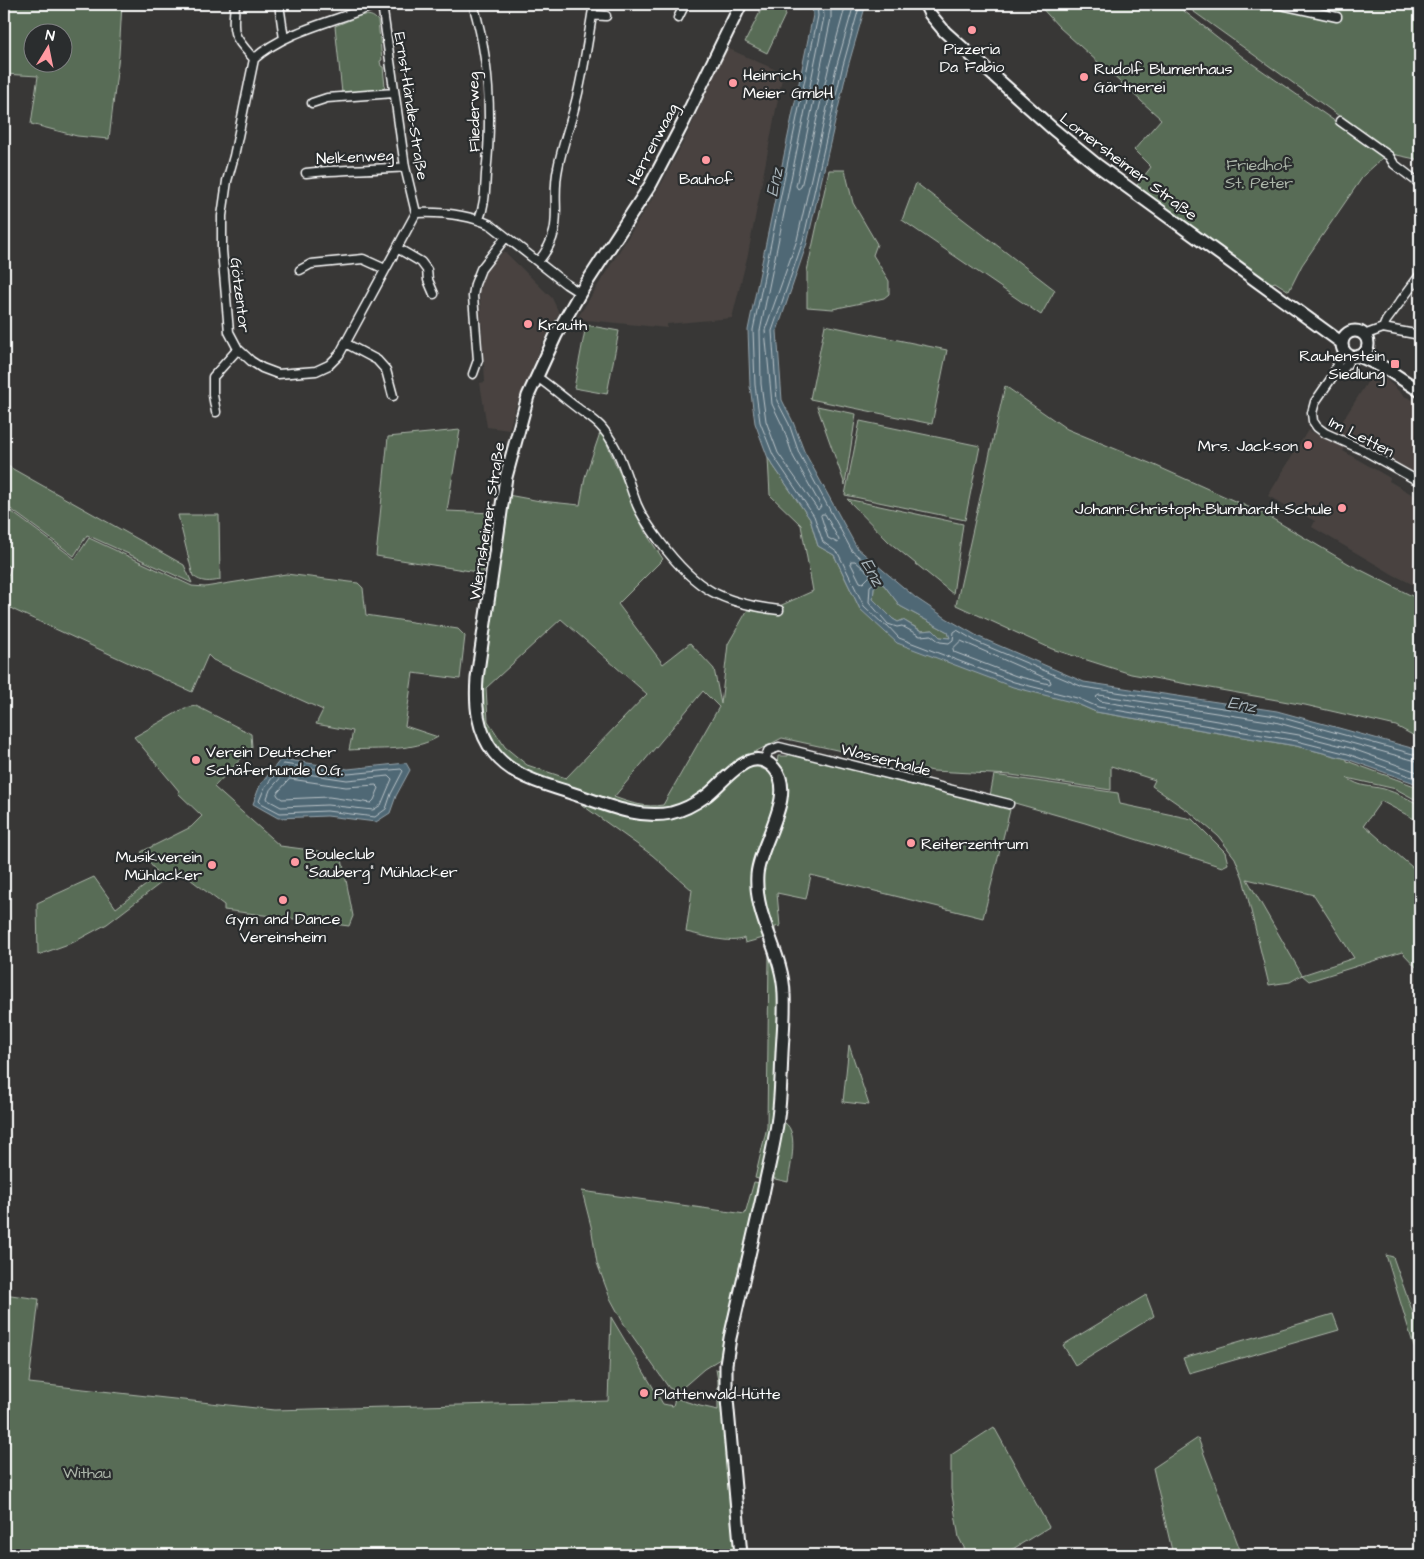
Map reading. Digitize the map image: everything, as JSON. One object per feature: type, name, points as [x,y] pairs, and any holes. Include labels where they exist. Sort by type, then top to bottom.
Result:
[{"type":"main road","name":"Herrenwaag","points":[[580,293],[651,184],[741,4]]},
{"type":"main road","name":"Lomersheimer Straße","points":[[925,4],[936,22],[945,32],[1082,153],[1352,349]]},
{"type":"main road","name":"Wiernsheimer Straße","points":[[580,293],[556,335],[528,396],[506,477],[477,678],[478,718],[487,743],[494,754],[511,769],[529,778],[628,811],[657,815],[684,809],[708,795],[738,766],[750,761],[765,762]]},
{"type":"main road","points":[[1358,332],[1364,335],[1367,341],[1352,349],[1358,332]]},
{"type":"main road","points":[[1352,349],[1420,391]]},
{"type":"main road","points":[[741,1555],[726,1388],[726,1364],[778,1117],[784,998],[781,969],[762,917],[757,887],[760,861],[779,810],[783,789],[776,770],[765,762]]},
{"type":"street","points":[[235,4],[233,25],[236,38],[254,59],[266,48],[284,39],[377,4]]},
{"type":"street","points":[[280,4],[284,39]]},
{"type":"street","name":"Ernst-Händle-Straße","points":[[382,4],[406,167],[416,213]]},
{"type":"street","name":"Fliederweg","points":[[473,4],[488,70],[490,106],[488,161],[483,210],[479,220]]},
{"type":"street","points":[[538,262],[553,240],[556,223],[556,174],[575,105],[594,4]]},
{"type":"street","points":[[678,18],[685,4]]},
{"type":"street","points":[[1277,4],[1337,17]]},
{"type":"street","points":[[592,15],[606,16]]},
{"type":"street","name":"Götzentor","points":[[254,59],[227,181],[222,216],[222,250],[229,332],[238,349],[256,364],[278,374],[316,371],[329,365],[339,355],[416,213]]},
{"type":"street","points":[[312,103],[327,98],[394,93]]},
{"type":"street","points":[[1340,121],[1389,156],[1394,164],[1420,184]]},
{"type":"street","name":"Nelkenweg","points":[[306,173],[406,167]]},
{"type":"street","points":[[416,213],[436,212],[479,220],[491,225],[580,293]]},
{"type":"street","points":[[473,374],[478,360],[473,296],[474,284],[481,269],[506,237]]},
{"type":"street","points":[[397,248],[421,262],[426,270],[434,294]]},
{"type":"street","points":[[300,270],[312,264],[363,259],[385,269]]},
{"type":"street","points":[[1383,328],[1386,321],[1420,275]]},
{"type":"street","points":[[1364,335],[1383,328],[1420,335]]},
{"type":"street","points":[[345,343],[377,360],[386,370],[393,396]]},
{"type":"street","points":[[216,412],[213,395],[213,377],[238,349]]},
{"type":"street","name":"Im Letten","points":[[1352,349],[1338,362],[1333,376],[1315,402],[1312,421],[1325,433],[1363,450],[1420,482]]},
{"type":"street","points":[[537,377],[604,429],[625,471],[637,506],[646,522],[671,557],[689,577],[711,592],[730,600],[755,607],[779,610]]},
{"type":"street","name":"Wasserhalde","points":[[765,762],[768,751],[778,747],[1009,804]]},
{"type":"shaded area","points":[[727,48],[783,73],[748,254],[732,318],[667,324],[667,328],[587,320],[578,317],[663,181],[686,137]]},
{"type":"shaded area","points":[[504,251],[552,298],[559,313],[543,342],[515,409],[509,430],[487,427],[480,383],[485,382],[479,284],[487,269]]},
{"type":"shaded area","points":[[1373,373],[1387,380],[1404,396],[1420,403],[1420,477],[1378,452],[1350,439],[1343,451],[1390,478],[1389,481],[1420,499],[1420,588],[1312,527],[1315,521],[1268,496],[1308,430],[1330,441]]},
{"type":"green space","points":[[4,4],[122,4],[119,55],[109,139],[77,136],[31,124],[38,76],[4,74]]},
{"type":"green space","points":[[764,4],[768,4],[786,13],[767,53],[745,42]]},
{"type":"green space","name":"Friedhof St. Peter","points":[[1038,4],[1175,4],[1244,58],[1385,156],[1364,175],[1302,265],[1289,291],[1275,282],[1267,285],[1135,188],[1151,167],[1134,150],[1161,119],[1059,27]]},
{"type":"green space","points":[[1183,4],[1420,4],[1420,160],[1392,154]]},
{"type":"green space","points":[[362,15],[371,16],[378,21],[382,60],[380,61],[383,67],[385,87],[382,90],[342,93],[335,26]]},
{"type":"green space","points":[[829,170],[845,170],[853,203],[877,244],[873,255],[889,281],[889,294],[884,298],[833,309],[807,307],[807,271]]},
{"type":"green space","points":[[916,183],[1055,290],[1041,315],[902,220]]},
{"type":"green space","points":[[586,325],[619,331],[607,394],[574,388]]},
{"type":"green space","points":[[825,325],[947,350],[932,424],[810,399]]},
{"type":"green space","points":[[1005,386],[1067,429],[1152,464],[1266,515],[1351,565],[1420,600],[1420,739],[1396,726],[1305,705],[1131,674],[1052,649],[956,605]]},
{"type":"green space","points":[[817,406],[856,414],[845,485]]},
{"type":"green space","points":[[860,421],[980,446],[965,520],[845,495]]},
{"type":"green space","points":[[460,430],[447,511],[493,513],[483,573],[376,556],[388,437]]},
{"type":"green space","points":[[601,430],[645,532],[663,559],[618,604],[663,664],[690,643],[714,669],[721,704],[728,644],[751,604],[775,608],[813,591],[801,525],[770,495],[768,458],[810,519],[818,546],[834,555],[860,609],[1096,712],[1296,746],[1347,759],[1347,761],[1420,788],[1420,802],[1396,789],[1347,778],[1361,785],[1403,796],[1420,805],[1420,822],[1381,801],[1364,825],[1420,874],[1420,971],[1402,952],[1309,981],[1302,975],[1290,982],[1269,985],[1243,878],[1235,858],[1218,836],[1191,813],[1152,786],[1155,780],[1111,766],[1111,790],[1011,775],[933,771],[782,738],[745,757],[705,793],[684,805],[653,811],[621,806],[541,779],[517,768],[495,748],[484,725],[480,691],[508,495],[540,501],[580,505],[585,477]],"holes":[[[561,619],[647,694],[566,778],[527,765],[505,747],[488,721],[486,688]],[[703,691],[719,707],[663,805],[650,806],[614,797]],[[1247,879],[1314,895],[1354,958],[1302,975]]]},
{"type":"green space","points":[[4,464],[184,565],[192,583],[87,535],[74,556],[4,504]]},
{"type":"green space","points":[[847,499],[963,524],[953,594],[889,542]]},
{"type":"green space","points":[[4,506],[75,559],[89,538],[192,586],[205,587],[286,574],[358,583],[363,588],[366,615],[458,629],[465,636],[460,679],[413,673],[405,726],[438,737],[428,742],[406,747],[349,750],[353,731],[316,724],[323,710],[213,660],[208,655],[192,692],[14,610],[4,604],[4,586],[11,568],[4,563]]},
{"type":"green space","points":[[178,515],[219,515],[220,580],[206,581],[193,576]]},
{"type":"green space","points":[[880,583],[884,585],[900,606],[948,632],[950,638],[940,637],[933,630],[922,631],[903,620],[898,622],[893,619],[873,599],[874,588]]},
{"type":"green space","points":[[196,706],[251,734],[252,747],[214,787],[280,846],[341,854],[353,916],[349,926],[224,910],[224,905],[178,870],[107,924],[74,942],[38,955],[37,903],[94,877],[116,908],[159,875],[141,852],[191,827],[202,816],[178,793],[179,791],[134,737],[185,708]]},
{"type":"green space","name":"Reiterzentrum","points":[[789,751],[841,763],[841,767],[1010,810],[983,918],[811,875],[806,899],[777,893],[780,926],[775,927],[775,932],[773,932],[765,914],[761,872],[786,799],[788,784],[785,772],[777,764],[778,756],[788,756]]},
{"type":"green space","points":[[749,766],[758,767],[769,772],[776,782],[777,800],[756,862],[780,983],[775,1110],[762,1180],[755,1178],[767,1127],[769,955],[767,937],[745,943],[744,938],[724,940],[686,932],[692,890],[652,855],[568,795],[667,817]]},
{"type":"green space","points":[[994,775],[1118,793],[1120,804],[1192,819],[1225,852],[1228,864],[1222,867],[1085,823],[990,796]]},
{"type":"green space","points":[[849,1045],[869,1105],[843,1102]]},
{"type":"green space","points":[[781,1121],[791,1131],[793,1139],[788,1182],[775,1179],[772,1175]]},
{"type":"green space","points":[[754,1182],[761,1183],[723,1357],[676,1391],[669,1388],[624,1324],[610,1298],[597,1263],[591,1226],[582,1191],[745,1214]]},
{"type":"green space","points":[[1386,1255],[1393,1257],[1420,1333],[1420,1353],[1416,1353]]},
{"type":"green space","name":"Withau","points":[[4,1294],[39,1299],[29,1383],[274,1410],[608,1401],[611,1317],[663,1404],[673,1406],[675,1398],[718,1410],[716,1369],[723,1371],[738,1555],[11,1555],[4,1535]]},
{"type":"green space","points":[[1146,1295],[1154,1316],[1075,1365],[1063,1345]]},
{"type":"green space","points":[[1333,1314],[1339,1330],[1189,1373],[1183,1358]]},
{"type":"green space","points":[[994,1427],[1049,1527],[1003,1555],[968,1555],[959,1538],[951,1489],[951,1455]]},
{"type":"green space","points":[[1198,1438],[1242,1555],[1173,1555],[1153,1468]]},
{"type":"water","name":"Enz","points":[[812,4],[866,4],[847,70],[807,243],[777,331],[782,400],[804,451],[857,548],[916,598],[946,618],[979,637],[1084,682],[1277,711],[1415,749],[1420,752],[1420,785],[1347,759],[1296,746],[1096,712],[1075,703],[1013,687],[897,643],[860,609],[834,555],[818,546],[810,519],[768,458],[755,423],[750,386],[748,330],[813,15]],"holes":[[[880,583],[884,585],[900,606],[948,632],[950,638],[940,637],[933,630],[921,631],[903,620],[898,622],[893,619],[873,599],[874,588]]]},
{"type":"water","points":[[281,759],[348,769],[406,763],[410,770],[396,796],[390,813],[376,822],[327,816],[278,818],[253,804],[260,785]]},
{"type":"place","name":"Pizzeria Da Fabio","points":[[972,30]]},
{"type":"place","name":"Rudolf Blumenhaus Gärtnerei","points":[[1084,77]]},
{"type":"place","name":"Heinrich Meier GmbH","points":[[733,83]]},
{"type":"place","name":"Bauhof","points":[[706,160]]},
{"type":"place","name":"Krauth","points":[[528,324]]},
{"type":"place","name":"Rauhenstein Siedlung","points":[[1395,364]]},
{"type":"place","name":"Mrs. Jackson","points":[[1308,445]]},
{"type":"place","name":"Johann-Christoph-Blumhardt-Schule","points":[[1342,508]]},
{"type":"place","name":"Verein Deutscher Schäferhunde O.G.","points":[[196,760]]},
{"type":"place","name":"Reiterzentrum","points":[[911,843]]},
{"type":"place","name":"Bouleclub \"Sauberg\" Mühlacker","points":[[295,862]]},
{"type":"place","name":"Musikverein Mühlacker","points":[[212,865]]},
{"type":"place","name":"Gym and Dance Vereinsheim","points":[[283,900]]},
{"type":"place","name":"Plattenwald-Hütte","points":[[644,1393]]}]
